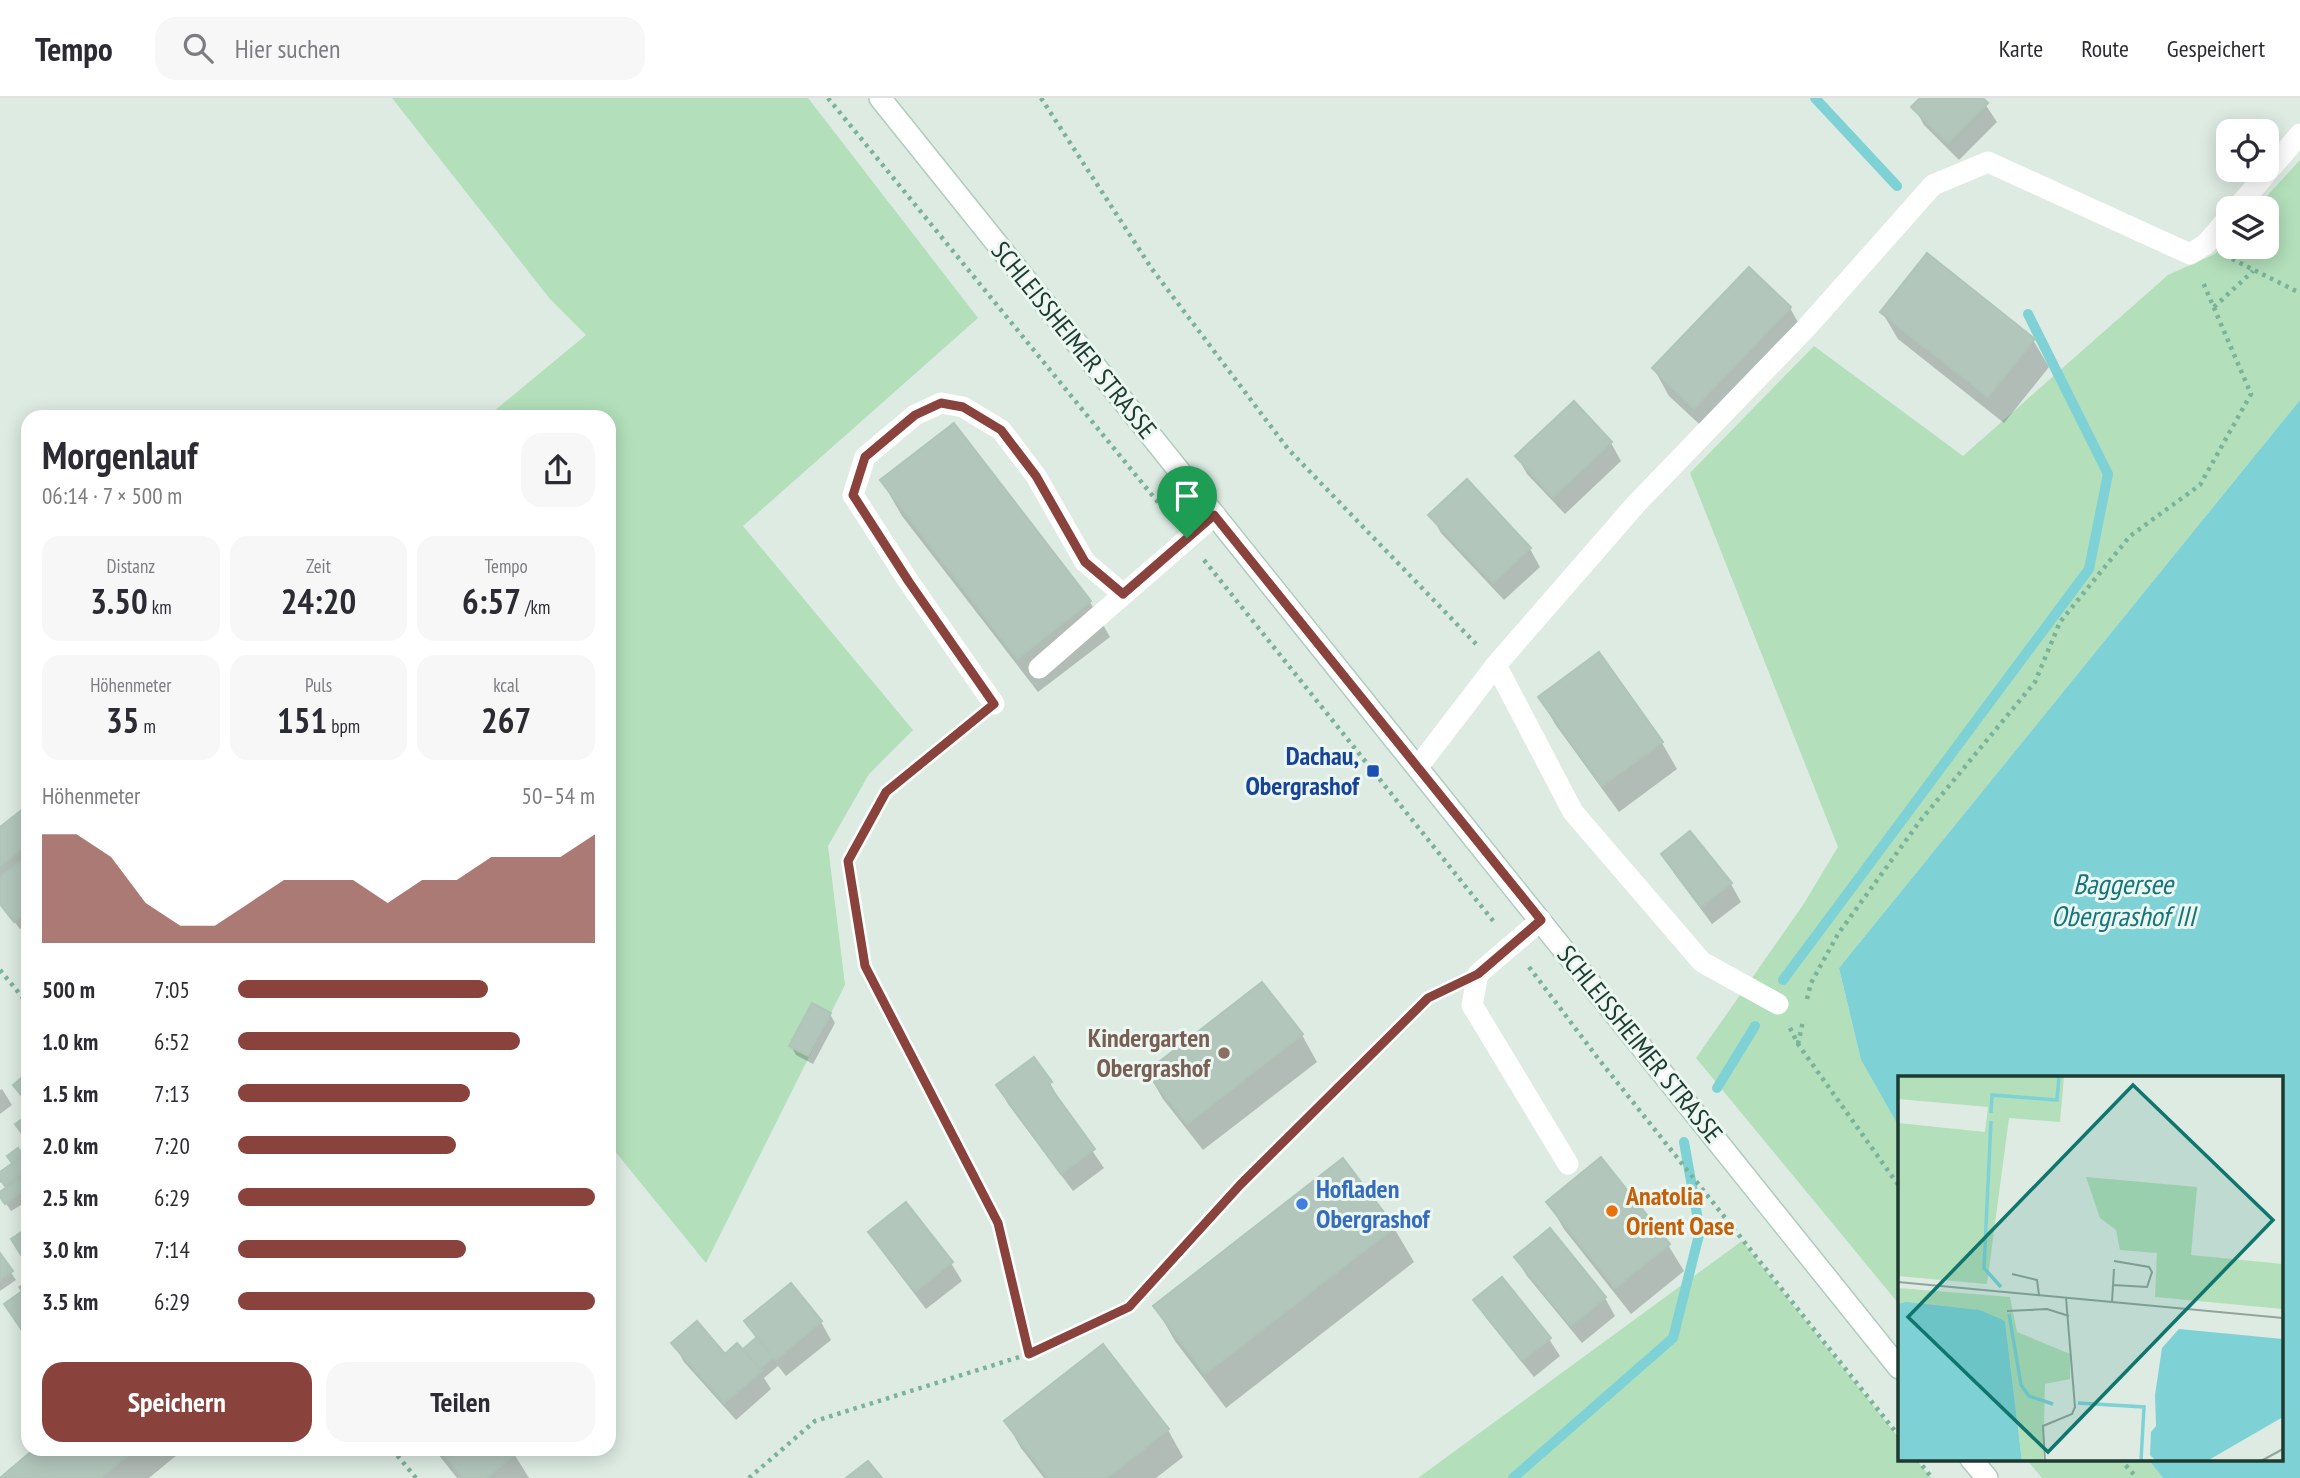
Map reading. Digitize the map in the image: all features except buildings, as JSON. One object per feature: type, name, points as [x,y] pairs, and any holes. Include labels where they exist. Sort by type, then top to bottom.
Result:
[{"type":"main road","name":"SCHLEISSHEIMER STRASSE","points":[[880,98],[1898,1367]]},
{"type":"main road","points":[[2246,196],[2300,134]]},
{"type":"main road","points":[[1418,767],[1496,665],[1636,505],[1807,327],[1933,185],[1988,162],[2198,249],[2216,231]]},
{"type":"main road","points":[[994,704],[909,582],[853,495],[865,457],[915,415],[941,403],[963,407],[1001,430],[1036,476],[1085,562],[1123,594]]},
{"type":"main road","points":[[1038,668],[1214,515]]},
{"type":"main road","points":[[1496,665],[1573,813],[1702,962],[1778,1004]]},
{"type":"main road","points":[[1541,920],[1478,974],[1472,1004],[1568,1164]]},
{"type":"main road","points":[[1972,1460],[1987,1478]]},
{"type":"path","points":[[828,98],[1187,538],[1512,944],[1597,1058],[1898,1435]]},
{"type":"path","points":[[1041,98],[1152,269],[1288,449],[1496,665]]},
{"type":"path","points":[[2198,249],[2300,293]]},
{"type":"path","points":[[1806,1007],[1811,983],[1838,933],[1920,821],[2035,682],[2060,622],[2130,536],[2200,485],[2251,394],[2214,307],[2198,249]]},
{"type":"path","points":[[2214,307],[2253,271]]},
{"type":"path","points":[[994,704],[886,792],[848,861],[865,966],[998,1223],[1029,1354]]},
{"type":"path","points":[[0,970],[21,996]]},
{"type":"path","points":[[749,1478],[815,1421],[1029,1354],[1129,1307],[1240,1185],[1428,998],[1478,974]]},
{"type":"path","points":[[1778,1004],[1798,1044],[1898,1185]]},
{"type":"path","points":[[1798,1044],[1803,1020]]},
{"type":"path","points":[[398,1456],[416,1478]]},
{"type":"path","points":[[1918,1460],[1933,1478]]},
{"type":"path","points":[[2121,1460],[2137,1478]]},
{"type":"green space","points":[[392,98],[808,98],[978,318],[743,526],[913,730],[869,774],[828,846],[845,985],[706,1263],[616,1153],[616,410],[495,410],[586,335],[550,299]]},
{"type":"green space","points":[[2300,160],[2300,400],[1839,968],[1861,1060],[1898,1125],[1898,1303],[1696,1058],[1803,905],[1838,847],[1690,473],[1814,346],[1963,456],[2168,275],[2215,254],[2216,259],[2279,259],[2279,196],[2267,196]]},
{"type":"green space","points":[[1742,1241],[1898,1437],[1898,1460],[1917,1460],[1931,1478],[1418,1478]]},
{"type":"green space","points":[[2027,1460],[2149,1460],[2163,1478],[2042,1478]]},
{"type":"water","name":"Baggersee Obergrashof III","points":[[2300,400],[2300,1478],[2163,1478],[2149,1460],[2282,1460],[2282,1076],[1898,1076],[1898,1125],[1861,1060],[1839,968]]},
{"type":"waterway","points":[[1815,98],[1897,186]]},
{"type":"waterway","points":[[1783,980],[2089,569],[2108,474],[2028,314]]},
{"type":"waterway","points":[[1717,1088],[1755,1026]]},
{"type":"waterway","points":[[1513,1478],[1673,1338],[1700,1231],[1684,1142]]},
{"type":"place","name":"Dachau, Obergrashof","points":[[1373,771]]},
{"type":"place","name":"Kindergarten Obergrashof","points":[[1224,1053]]},
{"type":"place","name":"Hofladen Obergrashof","points":[[1302,1204]]},
{"type":"place","name":"Anatolia Orient Oase","points":[[1612,1211]]},
{"type":"route","points":[[941,403],[963,407],[1001,430],[1036,476],[1085,562],[1123,594],[1187,538],[1214,515],[1541,920],[1478,974],[1428,998],[1240,1185],[1129,1307],[1029,1354],[998,1223],[865,966],[848,861],[886,792],[994,704],[909,582],[853,495],[865,457],[915,415],[941,403]]}]
